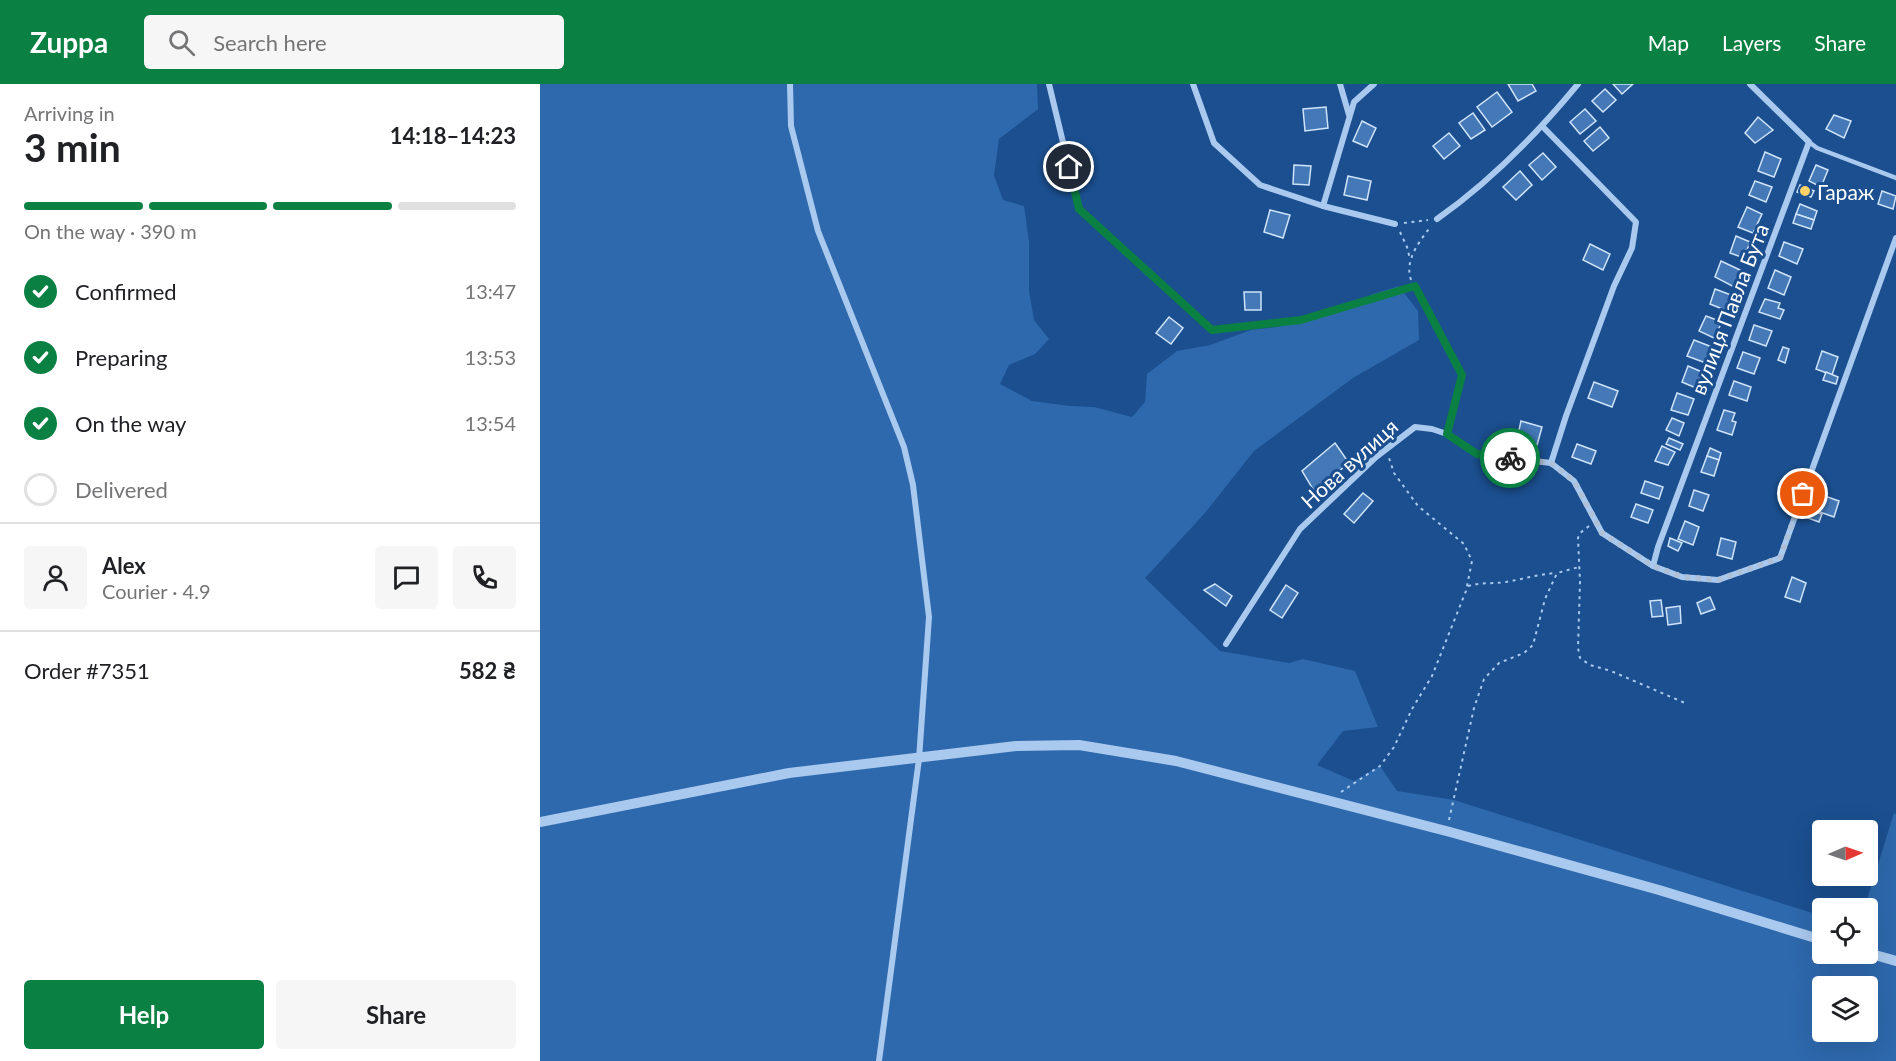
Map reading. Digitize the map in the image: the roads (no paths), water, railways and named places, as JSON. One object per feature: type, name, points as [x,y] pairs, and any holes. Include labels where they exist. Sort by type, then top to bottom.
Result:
[{"type":"street","points":[[790,84],[791,126],[818,231],[904,447],[913,485],[930,617],[919,759],[879,1061]]},
{"type":"street","points":[[1049,84],[1079,209],[1212,330],[1301,320],[1415,286],[1462,375],[1447,434]]},
{"type":"street","points":[[1193,84],[1214,143],[1260,185],[1323,206],[1395,224]]},
{"type":"street","points":[[1340,84],[1349,116]]},
{"type":"street","points":[[1323,206],[1354,102],[1374,84]]},
{"type":"street","points":[[1437,219],[1470,196],[1543,127],[1578,84]]},
{"type":"street","points":[[1750,84],[1809,142]]},
{"type":"street","points":[[1543,127],[1636,222],[1632,248],[1614,286],[1551,463],[1574,481],[1602,533],[1653,566],[1682,577],[1718,580],[1780,558],[1896,238]]},
{"type":"street","name":"вулиця Павла Бута","points":[[1653,566],[1658,547],[1809,142]]},
{"type":"street","name":"Нова вулиця","points":[[1226,644],[1300,530],[1386,449],[1415,427],[1447,434],[1477,454],[1551,463]]},
{"type":"street","points":[[540,822],[789,773],[1016,746],[1079,745],[1176,760],[1329,800],[1659,890],[1812,937]]},
{"type":"street","points":[[1878,956],[1896,961]]},
{"type":"lane","points":[[1809,142],[1817,148],[1896,178]]},
{"type":"place","name":"Гараж","points":[[1805,191]]}]
